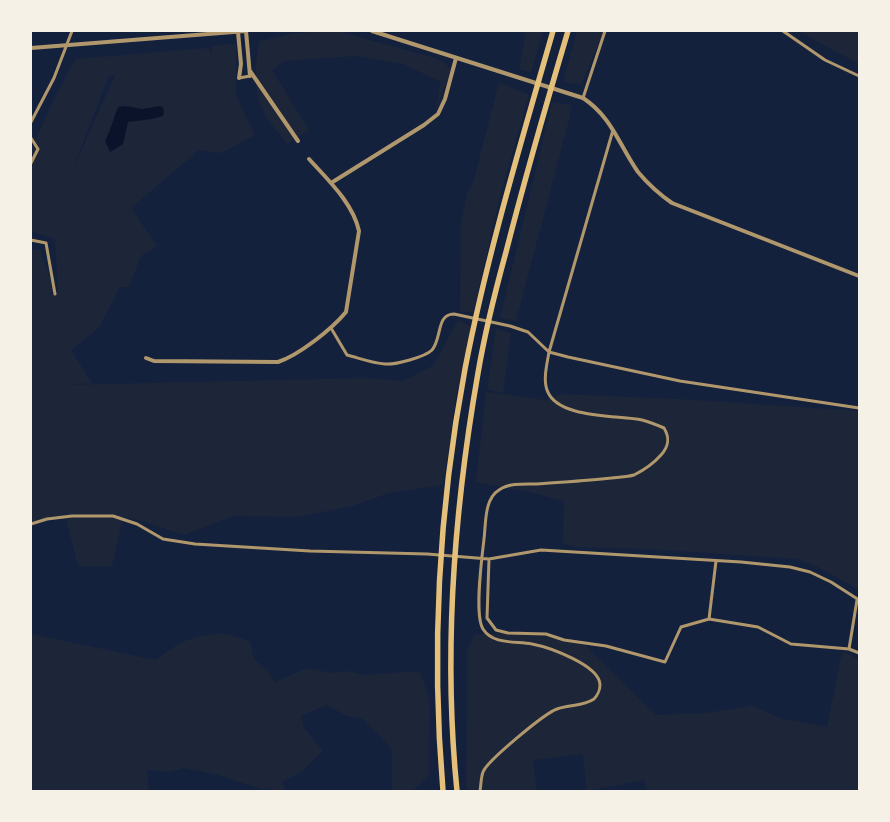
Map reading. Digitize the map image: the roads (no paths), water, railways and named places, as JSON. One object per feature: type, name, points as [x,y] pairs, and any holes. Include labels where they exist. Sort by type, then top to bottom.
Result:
[{"type":"highway","points":[[443,791],[438,650],[440,582],[451,464],[465,370],[481,294],[514,165],[554,31]]},
{"type":"highway","points":[[457,791],[452,695],[453,586],[457,527],[466,448],[478,372],[494,298],[527,168],[568,31]]},
{"type":"street","points":[[31,122],[54,78],[72,31]]},
{"type":"street","points":[[31,48],[246,31],[250,76],[239,78],[241,64],[238,32]]},
{"type":"street","points":[[372,31],[582,98],[598,109],[638,171],[660,194],[672,203],[859,276]]},
{"type":"street","points":[[582,98],[605,31]]},
{"type":"street","points":[[783,31],[825,60],[859,76]]},
{"type":"street","points":[[332,183],[424,125],[438,114],[445,99],[456,58]]},
{"type":"street","points":[[250,71],[298,141]]},
{"type":"street","points":[[480,791],[483,771],[523,733],[556,709],[593,699],[598,694],[600,685],[598,679],[588,666],[562,654],[532,644],[506,642],[493,637],[483,630],[478,617],[482,558],[488,507],[493,495],[499,489],[512,485],[632,476],[650,466],[667,446],[669,436],[664,428],[643,420],[570,410],[555,402],[547,390],[545,375],[549,352],[613,130]]},
{"type":"street","points":[[31,138],[38,149],[31,163]]},
{"type":"street","points":[[146,358],[154,361],[278,362],[287,359],[330,328],[346,312],[359,231],[356,218],[332,183],[309,159]]},
{"type":"street","points":[[31,240],[46,243],[54,294]]},
{"type":"street","points":[[330,328],[347,355],[386,364],[424,356],[436,344],[443,318],[448,314],[454,314],[510,326],[528,332],[549,352],[680,381],[859,408]]},
{"type":"street","points":[[31,524],[48,519],[72,516],[113,516],[136,524],[163,539],[195,544],[310,551],[427,554],[489,559],[541,550],[790,567],[810,572],[831,582],[858,600],[849,649]]},
{"type":"street","points":[[489,559],[487,618],[496,630],[508,633],[546,634],[564,640],[606,646],[665,662],[681,627],[709,619],[758,627],[792,644],[849,649],[859,653]]},
{"type":"street","points":[[709,619],[716,561]]}]
